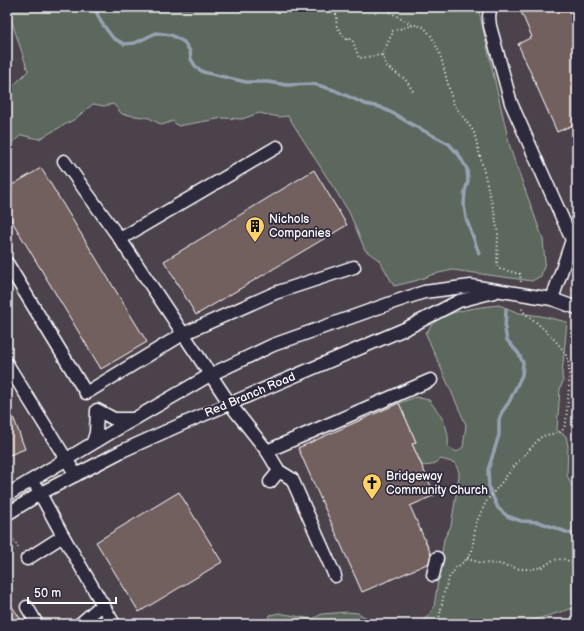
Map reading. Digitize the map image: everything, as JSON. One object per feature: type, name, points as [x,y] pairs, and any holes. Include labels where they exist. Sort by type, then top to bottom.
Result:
[{"type":"street","points":[[492,7],[489,18],[490,26],[511,102],[572,240],[552,299]]},
{"type":"street","points":[[120,239],[277,147]]},
{"type":"street","points":[[64,161],[120,239],[230,404],[268,451],[278,471],[292,479],[335,576]]},
{"type":"street","points":[[7,263],[97,410],[114,419],[133,419]]},
{"type":"street","points":[[86,393],[183,334],[275,293],[354,267]]},
{"type":"street","name":"Red Branch Road","points":[[7,495],[93,442],[210,375],[273,345],[424,292],[471,286],[552,299],[577,308]]},
{"type":"street","name":"Red Branch Road","points":[[7,514],[41,493],[122,451],[407,328],[458,301],[499,290]]},
{"type":"street","points":[[7,364],[76,475]]},
{"type":"street","points":[[268,451],[431,380]]},
{"type":"street","points":[[93,442],[96,432],[97,410]]},
{"type":"street","points":[[270,482],[278,471]]},
{"type":"street","points":[[32,480],[41,493],[63,536],[114,624]]},
{"type":"street","points":[[27,559],[63,536]]},
{"type":"street","points":[[433,575],[437,558]]},
{"type":"street","points":[[80,624],[103,604]]},
{"type":"street","points":[[27,607],[37,624]]},
{"type":"path","points":[[332,7],[337,16],[336,25],[347,41],[348,38],[352,39],[359,58],[382,55]]},
{"type":"path","points":[[384,7],[388,11],[414,25],[424,27],[432,38],[440,54],[453,103],[474,132],[495,216],[498,234],[496,252],[497,265],[500,269],[520,274],[521,305],[525,314],[536,322],[562,349],[567,357],[569,371],[566,422],[564,428],[561,432],[542,436],[516,464],[486,502],[476,523],[472,551],[467,559],[456,568],[449,578],[444,593],[439,619],[436,624]]},
{"type":"path","points":[[413,91],[405,79],[387,68],[382,55],[392,31],[414,25]]},
{"type":"path","points":[[7,530],[27,559]]},
{"type":"path","points":[[467,559],[482,563],[498,564],[531,570],[543,567],[553,560],[563,559],[577,564]]},
{"type":"shaded area","points":[[7,7],[577,7],[577,624],[7,624]]},
{"type":"shaded area","points":[[7,7],[478,7],[511,151],[543,239],[545,262],[541,276],[532,281],[453,270],[394,286],[380,261],[365,250],[349,212],[288,116],[279,117],[259,113],[242,119],[223,118],[178,126],[173,121],[162,125],[149,118],[122,114],[113,104],[104,106],[93,104],[75,119],[39,139],[21,135],[7,148],[7,92],[28,71]]},
{"type":"shaded area","points":[[499,305],[519,313],[567,322],[562,375],[563,381],[560,389],[557,430],[566,436],[568,446],[567,475],[577,497],[577,607],[521,624],[416,624],[422,621],[434,607],[444,539],[451,526],[459,472],[455,463],[441,459],[432,465],[422,465],[412,444],[416,442],[399,403],[416,397],[429,400],[444,422],[448,433],[448,447],[457,452],[463,447],[466,425],[425,332],[428,331],[432,324],[448,315],[459,311]]},
{"type":"shaded area","points":[[347,612],[358,613],[377,624],[267,623],[270,615],[279,613],[312,619],[322,614]]},
{"type":"building","points":[[519,7],[577,7],[577,135],[573,125],[557,132],[518,44],[532,37]]},
{"type":"building","points":[[41,168],[147,342],[101,369],[7,213],[7,188]]},
{"type":"building","name":"Nichols Companies","points":[[314,170],[347,225],[196,315],[164,261]]},
{"type":"building","name":"Bridgeway Community Church","points":[[399,403],[416,442],[412,444],[435,495],[410,506],[434,561],[362,592],[298,448]]},
{"type":"building","points":[[11,411],[25,449],[7,456],[7,412]]},
{"type":"building","points":[[179,492],[222,562],[139,612],[96,542]]},
{"type":"building","points":[[7,599],[24,624],[7,624]]},
{"type":"waterway","points":[[94,7],[101,22],[113,38],[124,44],[135,43],[156,33],[171,35],[184,42],[190,51],[191,59],[196,67],[203,72],[246,82],[268,82],[287,85],[314,84],[334,90],[365,104],[380,107],[449,144],[459,155],[467,169],[468,181],[465,191],[464,205],[466,218],[479,253]]},
{"type":"waterway","points":[[506,309],[505,330],[507,340],[519,354],[523,363],[522,375],[499,420],[499,435],[488,470],[489,488],[498,508],[507,516],[521,521],[539,522],[569,533],[577,534]]},
{"type":"place","name":"Nichols Companies","points":[[255,243]]},
{"type":"place","name":"Bridgeway Community Church","points":[[372,500]]}]
